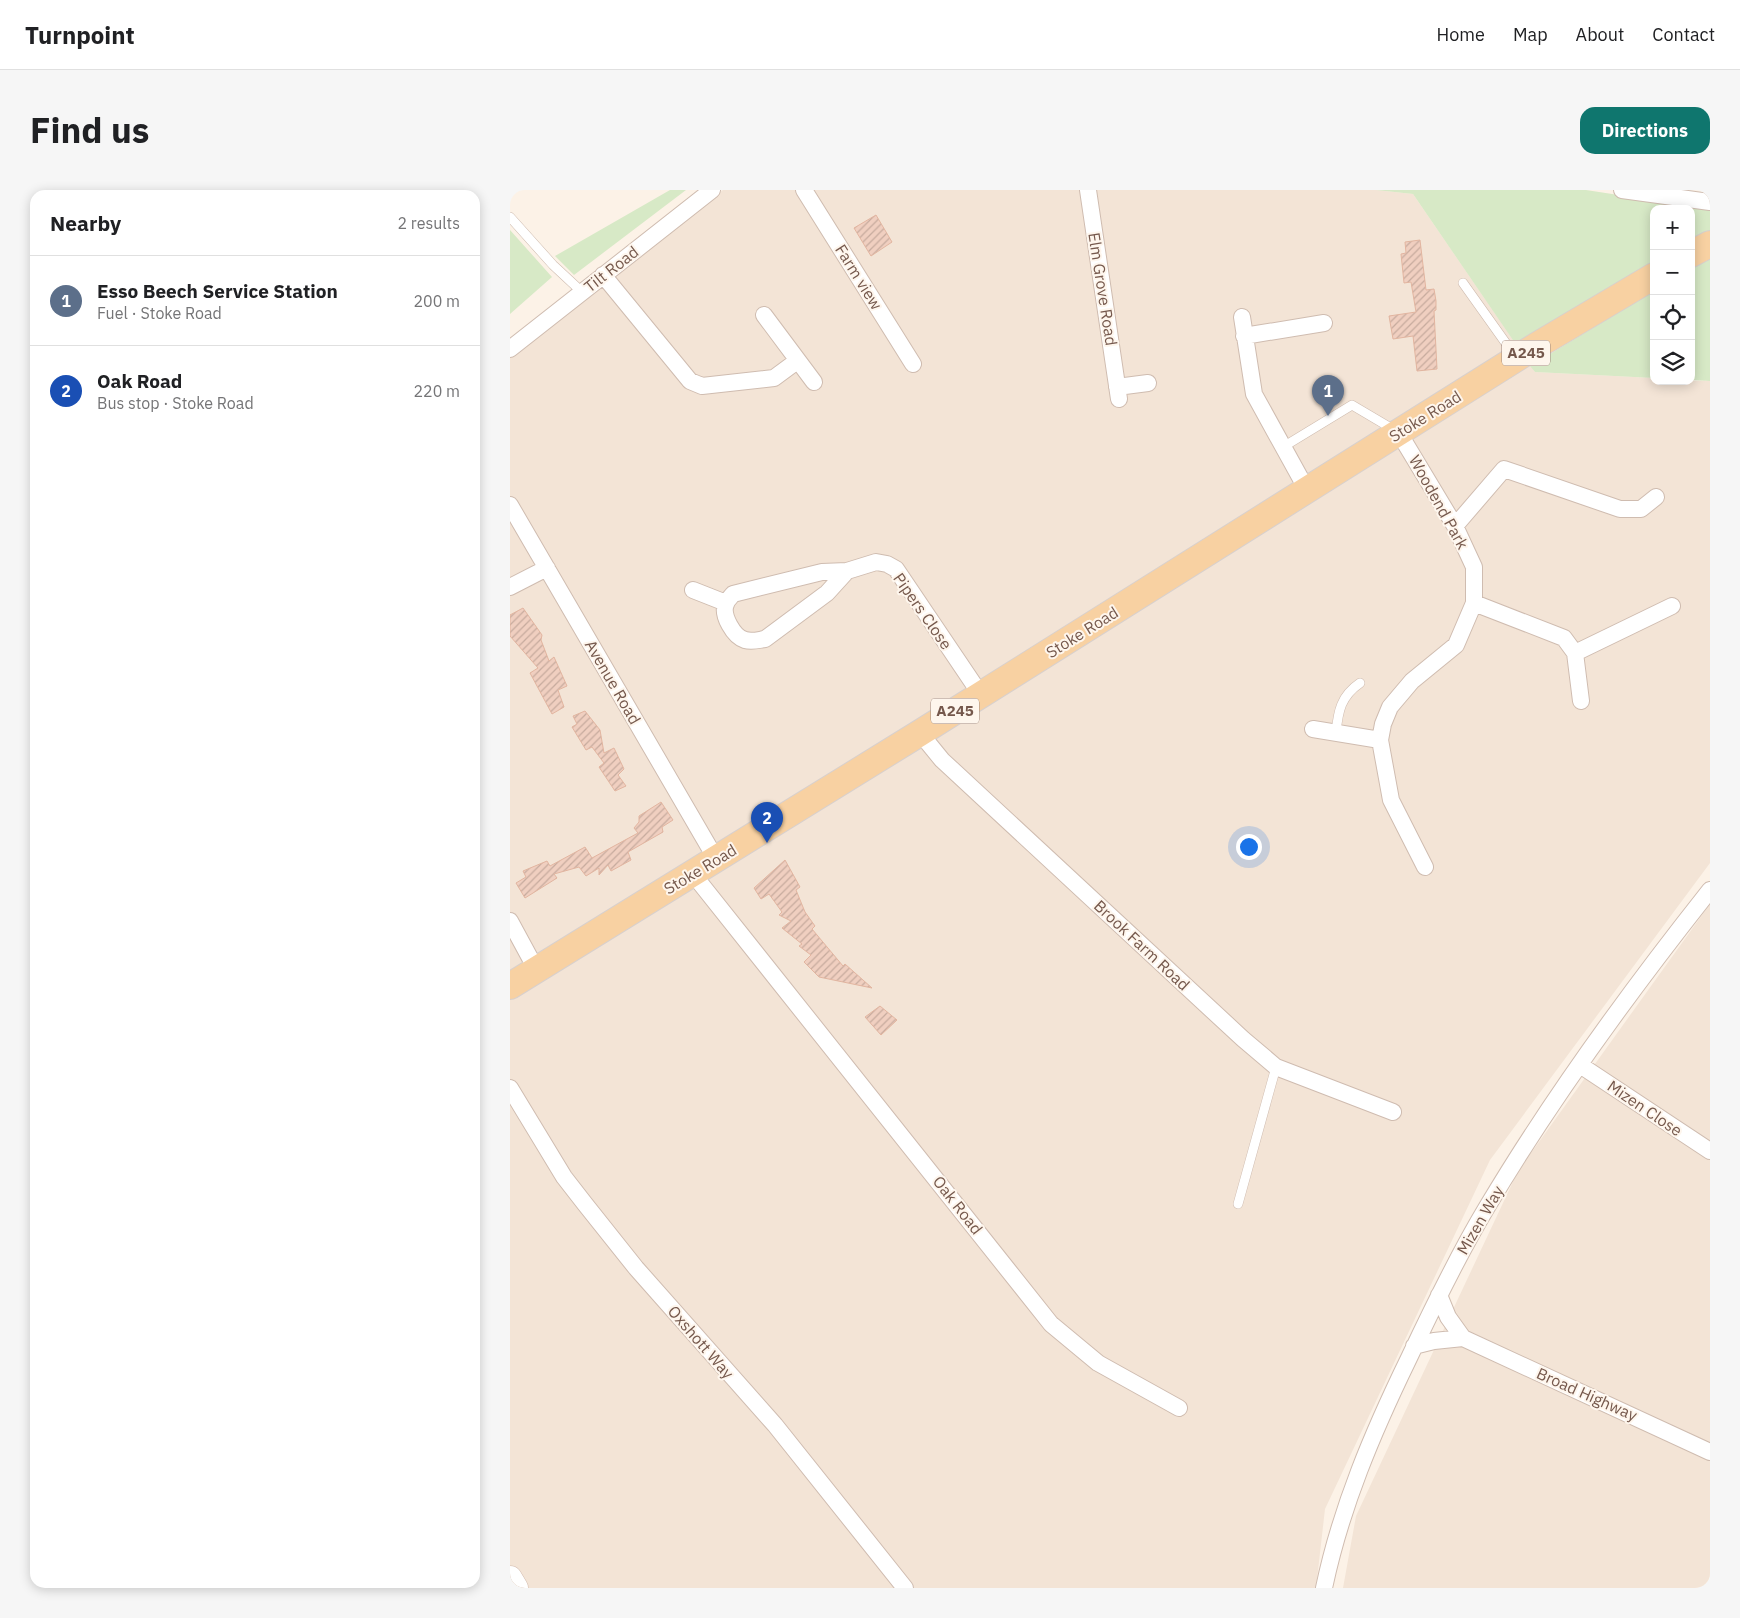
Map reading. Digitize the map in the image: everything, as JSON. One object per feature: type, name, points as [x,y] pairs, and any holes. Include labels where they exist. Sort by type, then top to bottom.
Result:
[{"type":"main road","points":[[1695,252],[1710,244]]},
{"type":"main road","name":"Stoke Road","points":[[510,986],[981,695],[1517,358],[1650,278]]},
{"type":"street","name":"Tilt Road","points":[[510,349],[712,190]]},
{"type":"street","name":"Farm view","points":[[804,190],[913,364]]},
{"type":"street","name":"Elm Grove Road","points":[[1088,190],[1118,393],[1148,383]]},
{"type":"street","points":[[1622,190],[1710,202]]},
{"type":"street","points":[[603,275],[690,381],[702,386],[774,378],[797,361]]},
{"type":"street","points":[[764,315],[814,382]]},
{"type":"street","points":[[1242,317],[1254,394],[1307,490]]},
{"type":"street","points":[[1244,336],[1324,323]]},
{"type":"street","name":"Woodend Park","points":[[1399,433],[1455,526],[1474,567],[1474,604],[1456,645],[1412,681],[1390,707],[1383,724],[1380,740],[1391,800],[1425,867]]},
{"type":"street","points":[[1455,526],[1504,469],[1620,509],[1641,509],[1656,497]]},
{"type":"street","name":"Avenue Road","points":[[510,505],[716,859]]},
{"type":"street","name":"Pipers Close","points":[[726,603],[733,594],[822,572],[847,571],[876,562],[887,564],[896,569],[981,695]]},
{"type":"street","points":[[510,587],[547,568]]},
{"type":"street","points":[[693,590],[726,603],[724,614],[736,633],[743,640],[753,641],[765,639],[827,593],[847,571]]},
{"type":"street","points":[[1474,604],[1564,638],[1576,652],[1581,701]]},
{"type":"street","points":[[1576,652],[1672,606]]},
{"type":"street","points":[[1313,729],[1380,740]]},
{"type":"street","name":"Brook Farm Road","points":[[920,733],[942,760],[1243,1039],[1276,1067],[1393,1112]]},
{"type":"street","name":"Oak Road","points":[[693,874],[1052,1324],[1098,1363],[1179,1408]]},
{"type":"street","name":"Mizen Way","points":[[1324,1588],[1343,1514],[1384,1408],[1439,1295],[1506,1175],[1580,1065],[1710,890]]},
{"type":"street","points":[[510,921],[536,970]]},
{"type":"street","name":"Mizen Close","points":[[1580,1065],[1710,1151]]},
{"type":"street","name":"Oxshott Way","points":[[510,1088],[564,1177],[590,1211],[636,1268],[775,1425],[905,1588]]},
{"type":"street","name":"Broad Highway","points":[[1439,1295],[1450,1322],[1463,1338],[1710,1452]]},
{"type":"street","points":[[1414,1346],[1446,1339],[1463,1338]]},
{"type":"street","points":[[510,1578],[516,1588]]},
{"type":"lane","points":[[510,217],[553,265],[582,292]]},
{"type":"lane","points":[[1463,284],[1517,358]]},
{"type":"lane","points":[[1283,447],[1352,405],[1399,433]]},
{"type":"lane","points":[[1336,733],[1339,710],[1345,695],[1360,683]]},
{"type":"lane","points":[[1238,1204],[1276,1067]]},
{"type":"shaded area","points":[[723,190],[1376,190],[1413,194],[1535,372],[1650,378],[1650,385],[1695,385],[1695,381],[1710,381],[1710,863],[1490,1160],[1325,1509],[1316,1588],[510,1588],[510,342]]},
{"type":"shaded area","points":[[1710,904],[1710,1588],[1343,1588],[1356,1516],[1518,1171]]},
{"type":"green space","points":[[670,190],[686,190],[574,275],[555,256]]},
{"type":"green space","points":[[1376,190],[1586,190],[1684,205],[1650,205],[1650,269],[1519,349],[1413,194]]},
{"type":"green space","points":[[1695,207],[1710,209],[1710,233],[1695,242]]},
{"type":"green space","points":[[510,230],[552,277],[510,314]]},
{"type":"green space","points":[[1710,257],[1710,381],[1695,380],[1695,266]]},
{"type":"green space","points":[[1650,293],[1650,378],[1535,372],[1530,366]]},
{"type":"building","points":[[876,215],[892,242],[871,256],[854,228]]},
{"type":"building","points":[[1420,240],[1426,290],[1434,289],[1436,301],[1436,310],[1434,311],[1437,369],[1417,371],[1413,336],[1393,339],[1389,316],[1416,312],[1411,282],[1404,283],[1401,254],[1406,253],[1405,242]]},
{"type":"building","points":[[523,608],[542,635],[541,640],[549,661],[554,657],[567,686],[558,690],[564,707],[552,714],[530,673],[538,668],[510,636],[510,615]]},
{"type":"building","points":[[585,711],[600,730],[604,753],[614,748],[624,769],[618,775],[626,786],[615,791],[599,767],[604,763],[592,747],[586,750],[572,727],[577,724],[573,716]]},
{"type":"building","points":[[661,802],[673,820],[662,827],[663,832],[628,852],[631,860],[611,871],[608,865],[599,875],[599,868],[586,876],[579,867],[554,874],[557,878],[525,898],[516,883],[526,877],[523,871],[547,861],[550,866],[585,847],[592,858],[638,833],[634,828],[639,822],[639,816]]},
{"type":"building","points":[[785,860],[800,887],[796,890],[805,912],[815,926],[812,929],[843,966],[845,964],[872,988],[819,977],[804,962],[811,955],[799,946],[802,944],[782,928],[791,921],[779,915],[782,912],[769,894],[761,899],[754,888]]},
{"type":"building","points":[[880,1006],[897,1020],[881,1035],[865,1017]]},
{"type":"place","name":"Esso Beech Service Station","points":[[1328,416]]},
{"type":"place","name":"Oak Road","points":[[767,843]]}]
